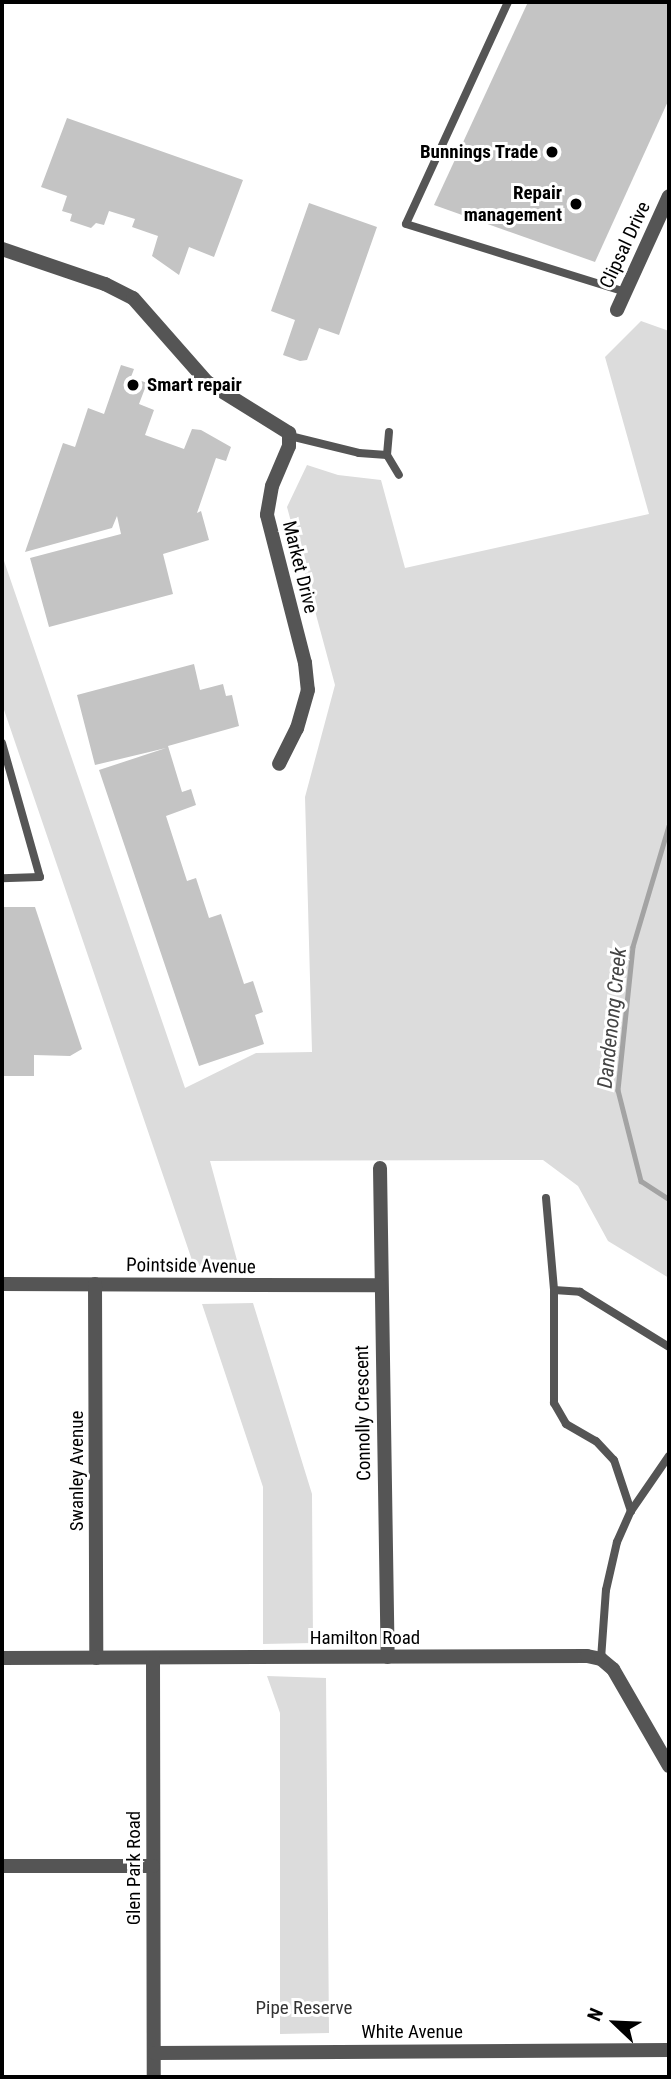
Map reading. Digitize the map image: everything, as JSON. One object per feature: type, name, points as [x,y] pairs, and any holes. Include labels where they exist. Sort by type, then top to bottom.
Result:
[{"type":"street","name":"Clipsal Drive","points":[[617,310],[669,196]]},
{"type":"street","points":[[2,249],[105,284],[133,298],[206,382],[282,426],[290,436]]},
{"type":"street","name":"Market Drive","points":[[279,764],[297,728],[307,690],[305,663],[267,511],[290,436]]},
{"type":"street","name":"Connolly Crescent","points":[[380,1168],[379,1284],[388,1657]]},
{"type":"street","name":"Pointside Avenue","points":[[2,1284],[379,1284]]},
{"type":"street","name":"Swanley Avenue","points":[[95,1284],[96,1658]]},
{"type":"street","name":"Hamilton Road","points":[[2,1658],[601,1659]]},
{"type":"street","name":"Glen Park Road","points":[[153,1658],[154,2077]]},
{"type":"street","points":[[601,1659],[613,1670],[669,1766]]},
{"type":"street","points":[[2,1866],[153,1866]]},
{"type":"street","name":"White Avenue","points":[[155,2053],[669,2050]]},
{"type":"lane","points":[[508,2],[406,224],[625,292]]},
{"type":"lane","points":[[389,432],[387,455],[399,475]]},
{"type":"lane","points":[[290,436],[361,454],[387,455]]},
{"type":"lane","points":[[2,743],[40,877],[2,878]]},
{"type":"lane","points":[[546,1198],[554,1290],[554,1403],[566,1424],[596,1441],[614,1460],[631,1511]]},
{"type":"lane","points":[[554,1290],[580,1292],[669,1348]]},
{"type":"lane","points":[[601,1659],[606,1590],[617,1542],[631,1511],[669,1456]]},
{"type":"green space","points":[[641,321],[669,331],[669,1278],[608,1241],[578,1186],[543,1160],[210,1161],[238,1264],[194,1266],[2,704],[2,555],[185,1088],[256,1053],[312,1052],[305,797],[335,685],[287,507],[307,465],[338,475],[381,480],[405,568],[649,514],[605,357]]},
{"type":"green space","points":[[253,1303],[312,1494],[313,1643],[263,1644],[263,1487],[202,1304]]},
{"type":"green space","name":"Pipe Reserve","points":[[267,1676],[326,1678],[329,2033],[280,2034],[280,1713]]},
{"type":"building","name":"Bunnings Trade","points":[[528,2],[669,2],[669,99],[595,262],[434,205]]},
{"type":"building","points":[[67,118],[243,180],[214,257],[189,247],[179,275],[152,256],[158,236],[132,227],[135,219],[109,211],[104,225],[96,223],[91,228],[70,221],[72,214],[62,211],[67,196],[41,187]]},
{"type":"building","points":[[309,203],[377,227],[339,335],[319,328],[307,360],[300,361],[283,355],[295,320],[271,311]]},
{"type":"building","points":[[121,365],[134,369],[131,377],[147,383],[139,404],[154,410],[145,435],[184,449],[192,429],[201,430],[231,447],[226,461],[216,458],[197,513],[201,511],[209,540],[163,554],[173,594],[49,627],[30,558],[121,534],[117,516],[112,528],[25,552],[63,443],[75,447],[88,408],[104,414]]},
{"type":"building","points":[[194,664],[200,690],[223,684],[226,696],[232,695],[239,726],[168,746],[182,792],[191,789],[196,805],[166,816],[187,881],[196,878],[209,918],[221,914],[244,984],[253,981],[263,1012],[255,1015],[264,1044],[199,1066],[99,770],[166,748],[95,765],[77,695]]},
{"type":"building","points":[[2,907],[35,907],[82,1049],[70,1056],[34,1055],[34,1076],[2,1076]]},
{"type":"waterway","name":"Dandenong Creek","points":[[669,826],[633,947],[618,1090],[641,1181],[669,1199]]},
{"type":"place","name":"Bunnings Trade","points":[[552,152]]},
{"type":"place","name":"Repair management","points":[[576,204]]},
{"type":"place","name":"Smart repair","points":[[133,385]]}]
